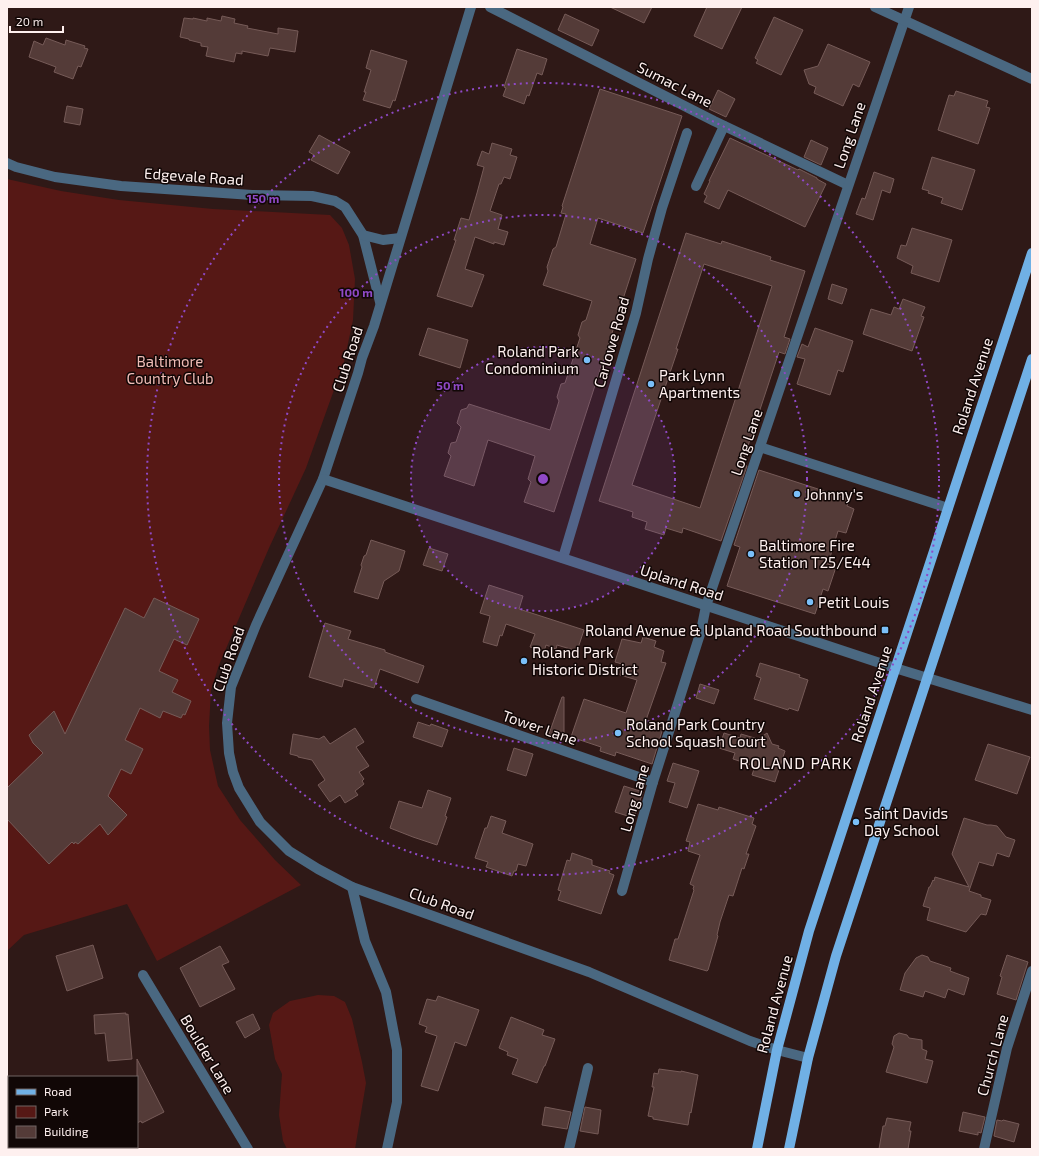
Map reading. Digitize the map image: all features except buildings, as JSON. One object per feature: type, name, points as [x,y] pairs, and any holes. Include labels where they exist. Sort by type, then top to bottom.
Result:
[{"type":"main road","name":"Roland Avenue","points":[[757,1149],[777,1050],[809,931],[1032,253]]},
{"type":"main road","points":[[789,1149],[808,1058],[840,942],[1032,359]]},
{"type":"street","name":"Club Road","points":[[471,7],[380,303],[323,479],[256,625],[231,687],[227,713],[227,733],[233,772],[239,788],[260,822],[289,851],[318,869],[352,887],[589,972],[750,1041],[808,1058]]},
{"type":"street","name":"Sumac Lane","points":[[490,7],[724,126],[848,185]]},
{"type":"street","points":[[875,7],[1032,79]]},
{"type":"street","name":"Long Lane","points":[[622,891],[653,782],[700,631],[706,606],[904,20],[910,7]]},
{"type":"street","points":[[696,186],[724,126]]},
{"type":"street","name":"Carlowe Road","points":[[563,558],[636,313],[648,259],[662,208],[687,132]]},
{"type":"street","name":"Edgevale Road","points":[[7,163],[55,177],[121,186],[252,195],[312,196],[327,198],[335,201],[345,207],[363,235],[380,303]]},
{"type":"street","points":[[363,235],[383,240],[400,238]]},
{"type":"street","points":[[760,448],[948,508]]},
{"type":"street","name":"Upland Road","points":[[323,479],[895,668],[1032,710]]},
{"type":"street","name":"Tower Lane","points":[[416,699],[653,782]]},
{"type":"street","points":[[352,887],[365,941],[386,992],[397,1050],[397,1102],[387,1149]]},
{"type":"street","name":"Church Lane","points":[[984,1149],[1007,1048],[1032,970]]},
{"type":"street","name":"Boulder Lane","points":[[143,975],[248,1149]]},
{"type":"street","points":[[570,1149],[588,1068]]},
{"type":"green space","name":"Baltimore Country Club","points":[[7,179],[61,191],[119,200],[213,209],[330,215],[342,228],[349,245],[355,279],[353,320],[344,362],[306,468],[269,548],[219,665],[211,690],[209,726],[210,750],[218,786],[240,820],[275,860],[301,885],[157,961],[127,904],[24,935],[7,951]]},
{"type":"green space","points":[[318,995],[334,996],[345,1002],[352,1019],[366,1083],[355,1149],[287,1149],[283,1141],[279,1115],[282,1074],[275,1059],[269,1025],[273,1013],[290,1001]]},
{"type":"place","name":"Roland Park Condominium","points":[[587,360]]},
{"type":"place","name":"Park Lynn Apartments","points":[[651,384]]},
{"type":"place","name":"Johnny's","points":[[797,494]]},
{"type":"place","name":"Baltimore Fire Station T25/E44","points":[[751,554]]},
{"type":"place","name":"Petit Louis","points":[[810,602]]},
{"type":"place","name":"Roland Avenue & Upland Road Southbound","points":[[885,630]]},
{"type":"place","name":"Roland Park Historic District","points":[[524,661]]},
{"type":"place","name":"Roland Park Country School Squash Court","points":[[618,733]]},
{"type":"place","name":"Saint Davids Day School","points":[[856,822]]},
{"type":"district","name":"ROLAND PARK","points":[[796,762]]}]
